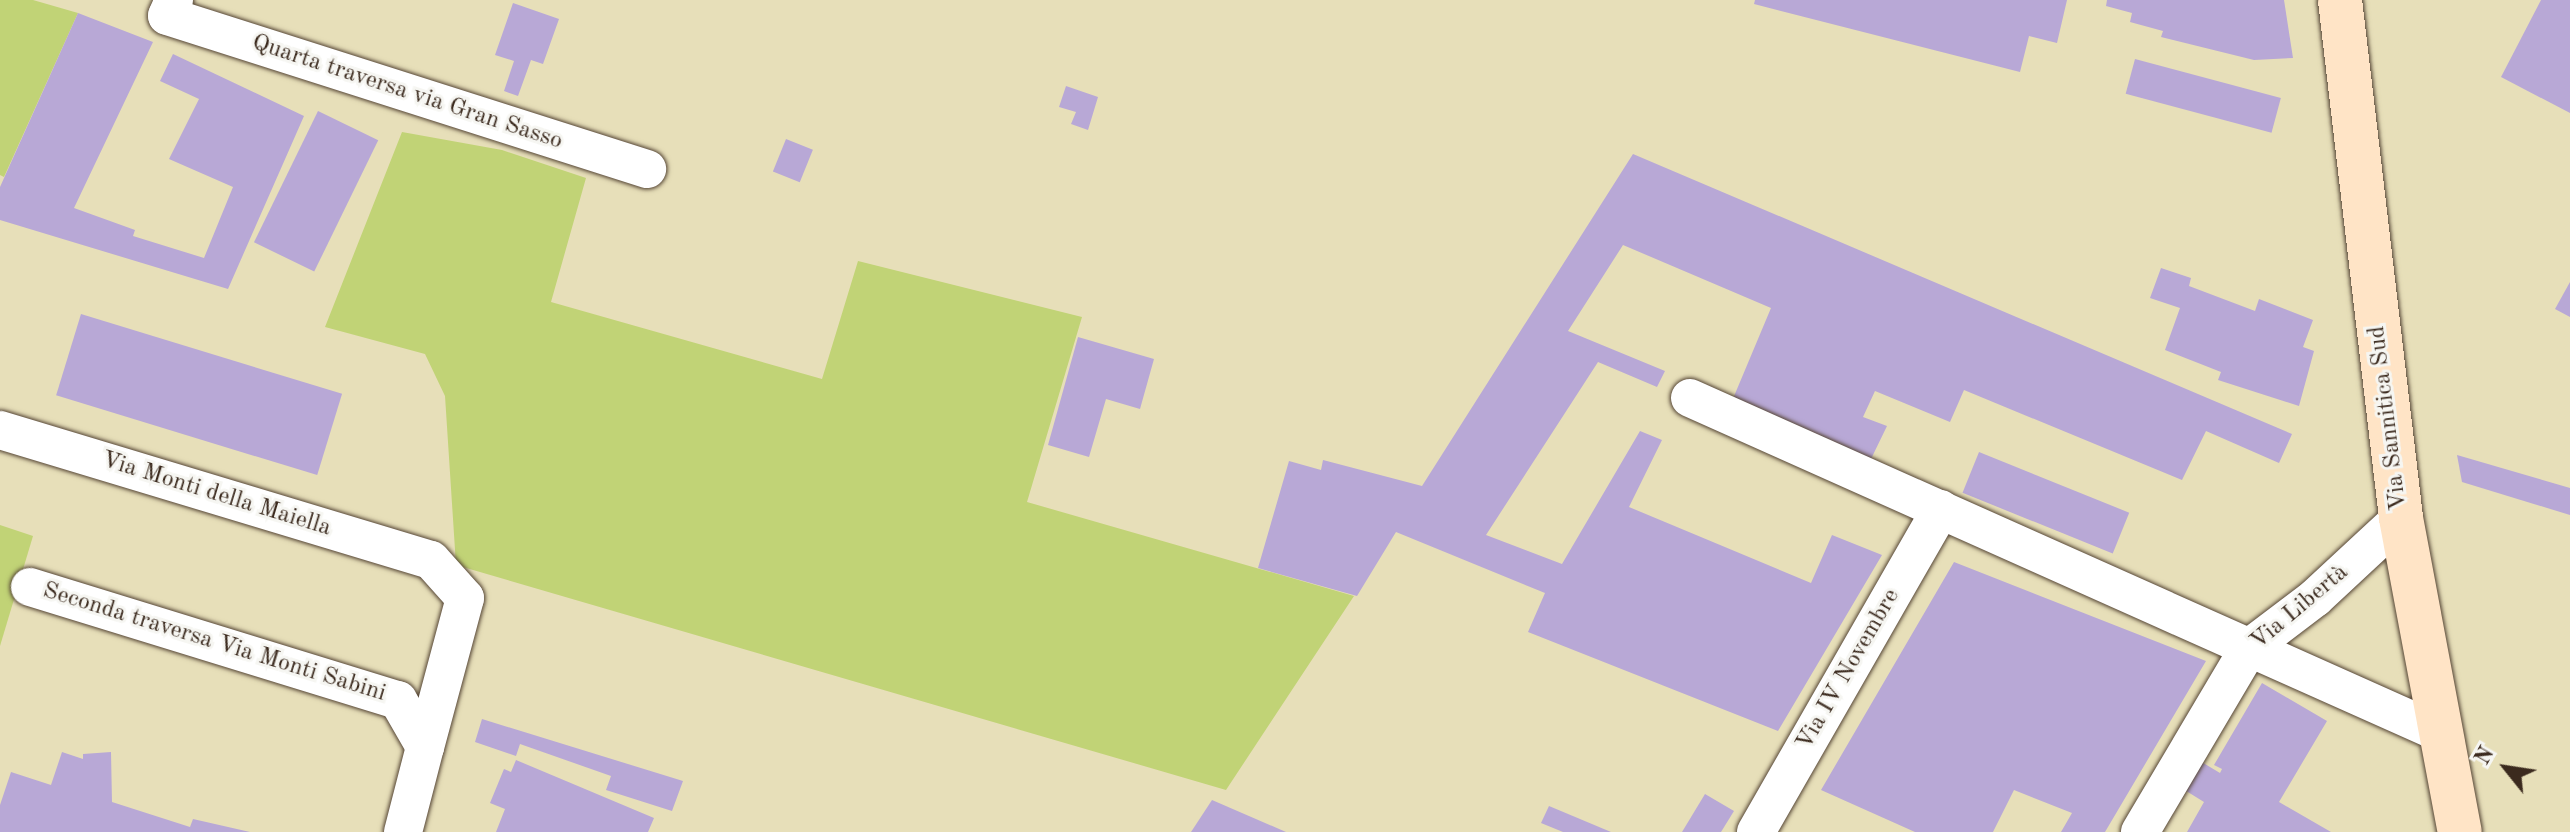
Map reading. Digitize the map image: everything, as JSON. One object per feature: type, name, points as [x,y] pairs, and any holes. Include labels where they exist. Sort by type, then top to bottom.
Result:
[{"type":"main road","name":"Via Sannitica Sud","points":[[2340,0],[2401,518],[2438,732],[2460,832]]},
{"type":"street","name":"Quarta traversa via Gran Sasso","points":[[171,8],[647,169]]},
{"type":"street","points":[[1690,398],[2438,732]]},
{"type":"street","name":"Via Monti della Maiella","points":[[0,430],[431,560],[465,598],[425,747]]},
{"type":"street","name":"Via IV Novembre","points":[[1756,832],[1941,509]]},
{"type":"street","name":"Via Libertà","points":[[2140,832],[2249,648],[2315,598],[2401,518]]},
{"type":"street","name":"Seconda traversa Via Monti Sabini","points":[[30,587],[398,700],[425,747]]},
{"type":"street","points":[[403,832],[425,747]]},
{"type":"green space","points":[[0,0],[33,0],[78,13],[4,177],[0,175]]},
{"type":"green space","points":[[402,132],[502,150],[586,178],[551,302],[822,379],[858,261],[1082,317],[1027,502],[1354,596],[1226,790],[456,565],[445,396],[425,354],[325,327]]},
{"type":"green space","points":[[0,525],[33,536],[0,646]]},
{"type":"building","points":[[1755,0],[2067,0],[2057,43],[2029,36],[2020,72],[1754,4]]},
{"type":"building","points":[[2107,0],[2284,0],[2293,58],[2254,60],[2161,37],[2163,31],[2130,22],[2132,13],[2106,6]]},
{"type":"building","points":[[2541,0],[2570,0],[2570,113],[2501,77]]},
{"type":"building","points":[[513,3],[559,19],[543,64],[531,60],[518,96],[504,91],[514,61],[495,55]]},
{"type":"building","points":[[78,13],[153,42],[74,208],[135,230],[133,236],[204,258],[233,187],[169,159],[199,99],[160,81],[173,54],[304,116],[228,289],[0,220],[0,187]]},
{"type":"building","points":[[2135,59],[2281,98],[2272,133],[2126,94]]},
{"type":"building","points":[[1066,86],[1098,97],[1088,130],[1071,124],[1076,112],[1059,107]]},
{"type":"building","points":[[318,111],[378,140],[314,272],[254,242]]},
{"type":"building","points":[[786,139],[813,150],[800,182],[773,171]]},
{"type":"building","points":[[1633,154],[2292,434],[2279,463],[2206,431],[2182,480],[1964,390],[1950,422],[1875,391],[1863,417],[1887,426],[1871,459],[1732,401],[1771,308],[1623,245],[1568,331],[1665,371],[1657,387],[1598,362],[1486,535],[1562,564],[1640,431],[1662,440],[1629,507],[1811,583],[1832,535],[1882,555],[1778,731],[1528,632],[1545,593],[1396,532],[1357,596],[1258,568],[1289,461],[1321,470],[1323,460],[1422,486]]},
{"type":"building","points":[[2161,268],[2191,278],[2189,286],[2255,311],[2259,299],[2313,320],[2303,347],[2314,351],[2299,406],[2218,380],[2221,372],[2165,350],[2180,308],[2150,298]]},
{"type":"building","points":[[2570,282],[2570,317],[2555,309]]},
{"type":"building","points":[[81,314],[342,394],[317,475],[56,395]]},
{"type":"building","points":[[1078,337],[1154,359],[1140,409],[1106,399],[1089,457],[1048,445]]},
{"type":"building","points":[[1979,452],[2129,513],[2113,553],[1963,493]]},
{"type":"building","points":[[2457,455],[2570,488],[2570,515],[2462,482]]},
{"type":"building","points":[[1954,562],[2206,661],[2105,832],[2061,832],[2072,813],[2014,790],[1993,832],[1915,832],[1821,790]]},
{"type":"building","points":[[2262,683],[2327,721],[2279,802],[2331,832],[2187,832],[2204,802],[2183,789],[2200,761],[2220,773],[2222,769],[2214,765]]},
{"type":"building","points":[[482,719],[683,781],[672,811],[606,790],[611,776],[520,744],[516,756],[475,742]]},
{"type":"building","points":[[62,752],[83,759],[83,754],[111,752],[112,802],[190,827],[193,819],[250,832],[0,832],[0,805],[11,772],[51,785]]},
{"type":"building","points":[[516,760],[654,818],[648,832],[496,832],[505,809],[490,803],[504,769],[511,772]]},
{"type":"building","points":[[1705,794],[1734,811],[1721,832],[1682,832]]},
{"type":"building","points":[[1212,800],[1286,832],[1191,832]]},
{"type":"building","points":[[1549,806],[1611,832],[1563,832],[1541,823]]}]
